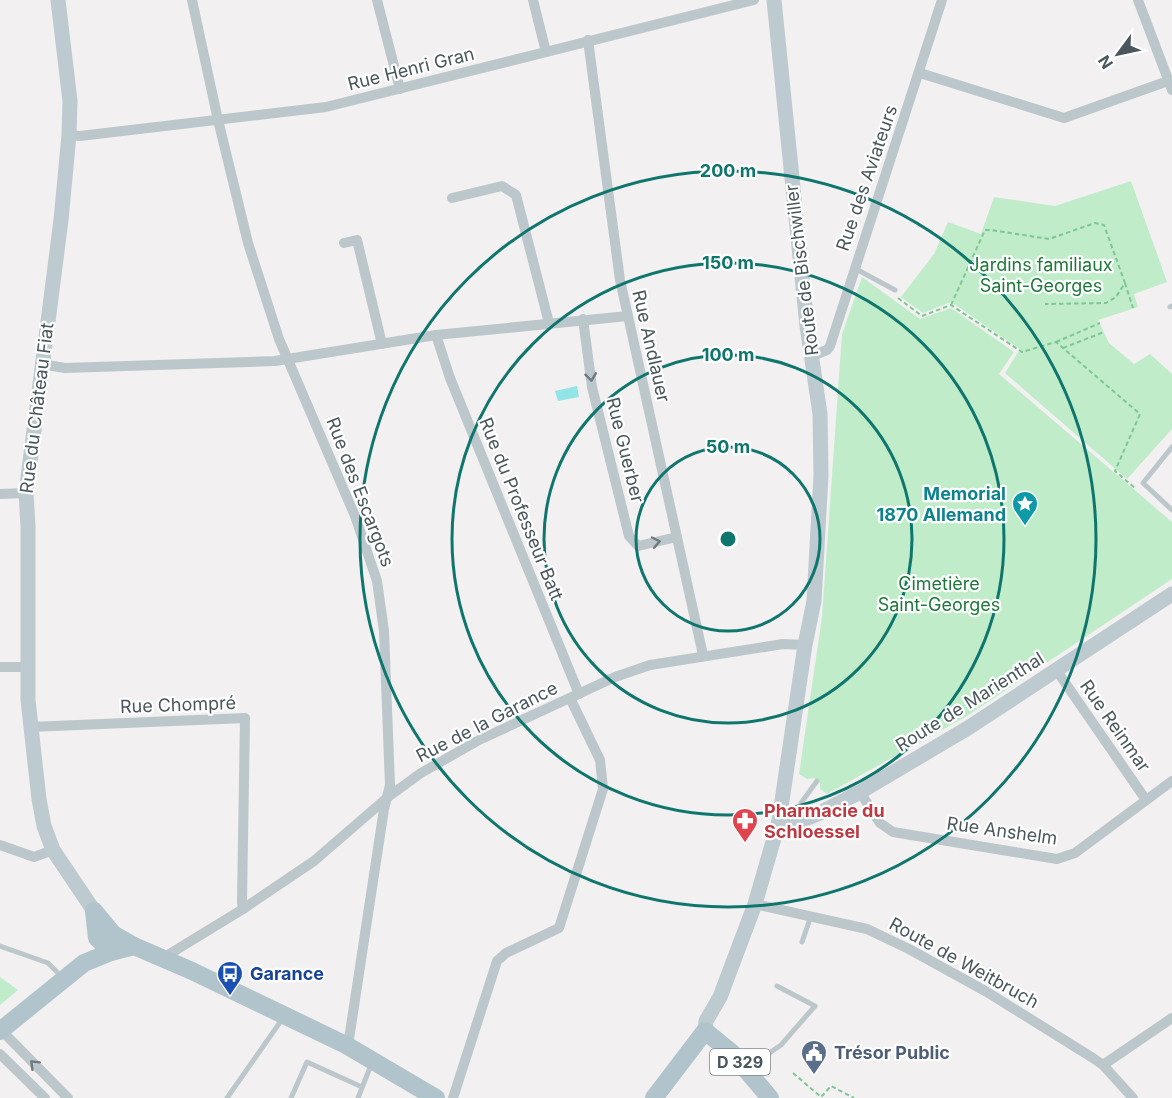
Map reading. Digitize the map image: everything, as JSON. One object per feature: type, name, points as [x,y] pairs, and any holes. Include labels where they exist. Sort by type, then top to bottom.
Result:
[{"type":"main road","name":"Rue du Château Fiat","points":[[94,911],[107,941]]},
{"type":"main road","points":[[0,1031],[84,963],[107,941],[134,946],[163,958],[285,1015],[346,1045],[436,1098]]},
{"type":"main road","name":"D 329","points":[[705,1030],[726,1047],[770,1098]]},
{"type":"main road","name":"Route de Bischwiller","points":[[654,1098],[705,1030]]},
{"type":"street","name":"Rue du Château Fiat","points":[[58,0],[69,90],[69,135],[61,220],[26,493],[28,526],[27,667],[30,728],[44,826],[52,850],[94,911]]},
{"type":"street","name":"Rue des Escargots","points":[[192,0],[248,243],[279,339],[356,516],[377,581],[384,631],[390,785],[384,809],[351,1027],[346,1045]]},
{"type":"street","points":[[377,0],[400,89]]},
{"type":"street","points":[[533,0],[546,52]]},
{"type":"street","name":"Rue Henri Gran","points":[[69,135],[80,136],[326,107],[754,0]]},
{"type":"street","name":"Route de Bischwiller","points":[[705,1030],[706,1021],[719,999],[755,904],[779,821],[805,645],[807,600],[816,541],[822,442],[820,404],[806,316],[774,0]]},
{"type":"street","name":"Rue des Aviateurs","points":[[812,356],[827,350],[830,346],[942,0]]},
{"type":"street","points":[[920,73],[1064,118],[1170,86],[1138,0]]},
{"type":"street","name":"Rue Andlauer","points":[[588,40],[620,279],[703,655]]},
{"type":"street","points":[[452,198],[502,186],[516,195],[549,322]]},
{"type":"street","points":[[344,243],[357,240],[382,344]]},
{"type":"street","points":[[41,364],[65,368],[288,360],[436,335],[627,316]]},
{"type":"street","name":"Rue Guerber","points":[[583,319],[592,387],[630,536],[638,546],[677,537]]},
{"type":"street","name":"Rue du Professeur Batt","points":[[436,335],[450,378],[600,760],[603,789],[558,928],[506,953],[497,961],[453,1098]]},
{"type":"street","points":[[0,494],[26,493]]},
{"type":"street","name":"Route de Marienthal","points":[[779,821],[800,821],[860,792],[968,728],[1172,594]]},
{"type":"street","name":"Rue de la Garance","points":[[163,958],[243,909],[314,861],[388,797],[421,773],[479,740],[615,677],[650,664],[783,644],[805,645]]},
{"type":"street","points":[[0,667],[27,667]]},
{"type":"street","name":"Rue Reinmar","points":[[1057,671],[1146,800]]},
{"type":"street","name":"Rue Chompré","points":[[30,728],[245,718],[243,909]]},
{"type":"street","name":"Rue Anshelm","points":[[860,792],[880,823],[893,832],[1058,859],[1075,853],[1172,781]]},
{"type":"street","points":[[0,845],[34,857],[52,850]]},
{"type":"street","name":"Route de Weitbruch","points":[[755,904],[867,929],[909,949],[987,992],[1102,1065],[1133,1098]]},
{"type":"street","points":[[1102,1065],[1172,1018]]},
{"type":"street","points":[[0,1031],[68,1098]]},
{"type":"street","points":[[0,1053],[45,1098]]},
{"type":"lane","points":[[854,268],[895,290]]},
{"type":"lane","points":[[1172,447],[1143,483],[1172,510]]},
{"type":"lane","points":[[801,803],[818,781]]},
{"type":"lane","points":[[802,942],[811,916]]},
{"type":"lane","points":[[0,946],[48,963],[64,979]]},
{"type":"lane","points":[[746,1069],[781,1045],[815,1006],[777,986]]},
{"type":"lane","points":[[227,1098],[285,1015]]},
{"type":"lane","points":[[358,1098],[373,1060]]},
{"type":"lane","points":[[291,1098],[307,1062],[362,1087]]},
{"type":"path","points":[[895,290],[898,298],[922,316],[951,305],[985,230],[1050,239],[1095,223],[1104,225],[1133,308]]},
{"type":"path","points":[[1045,304],[1106,303],[1116,297],[1125,283]]},
{"type":"path","points":[[951,305],[1022,352],[1056,342],[1100,323]]},
{"type":"path","points":[[1063,348],[1104,332]]},
{"type":"path","points":[[1056,342],[1140,414],[1115,471],[1140,492]]},
{"type":"path","points":[[793,1073],[821,1097],[831,1086],[854,1098]]},
{"type":"green space","name":"Jardins familiaux Saint-Georges","points":[[1131,181],[1167,282],[1134,294],[1138,307],[1098,320],[1109,343],[1134,364],[1150,354],[1172,374],[1172,429],[1127,479],[1005,373],[1020,349],[951,302],[923,313],[901,297],[934,254],[948,222],[981,234],[994,197],[1055,206]]},
{"type":"green space","name":"Cimetière Saint-Georges","points":[[862,277],[920,319],[951,308],[1014,352],[999,374],[1172,522],[1172,579],[967,716],[827,794],[820,789],[820,783],[814,778],[807,779],[799,774],[822,617],[842,334]]},
{"type":"green space","points":[[0,977],[18,990],[0,1005]]},
{"type":"water","points":[[577,386],[579,397],[558,401],[555,391]]},
{"type":"place","name":"Memorial 1870 Allemand","points":[[1025,527]]},
{"type":"place","name":"Pharmacie du Schloessel","points":[[745,844]]},
{"type":"place","name":"Garance","points":[[230,997]]},
{"type":"place","name":"Trésor Public","points":[[814,1076]]}]
